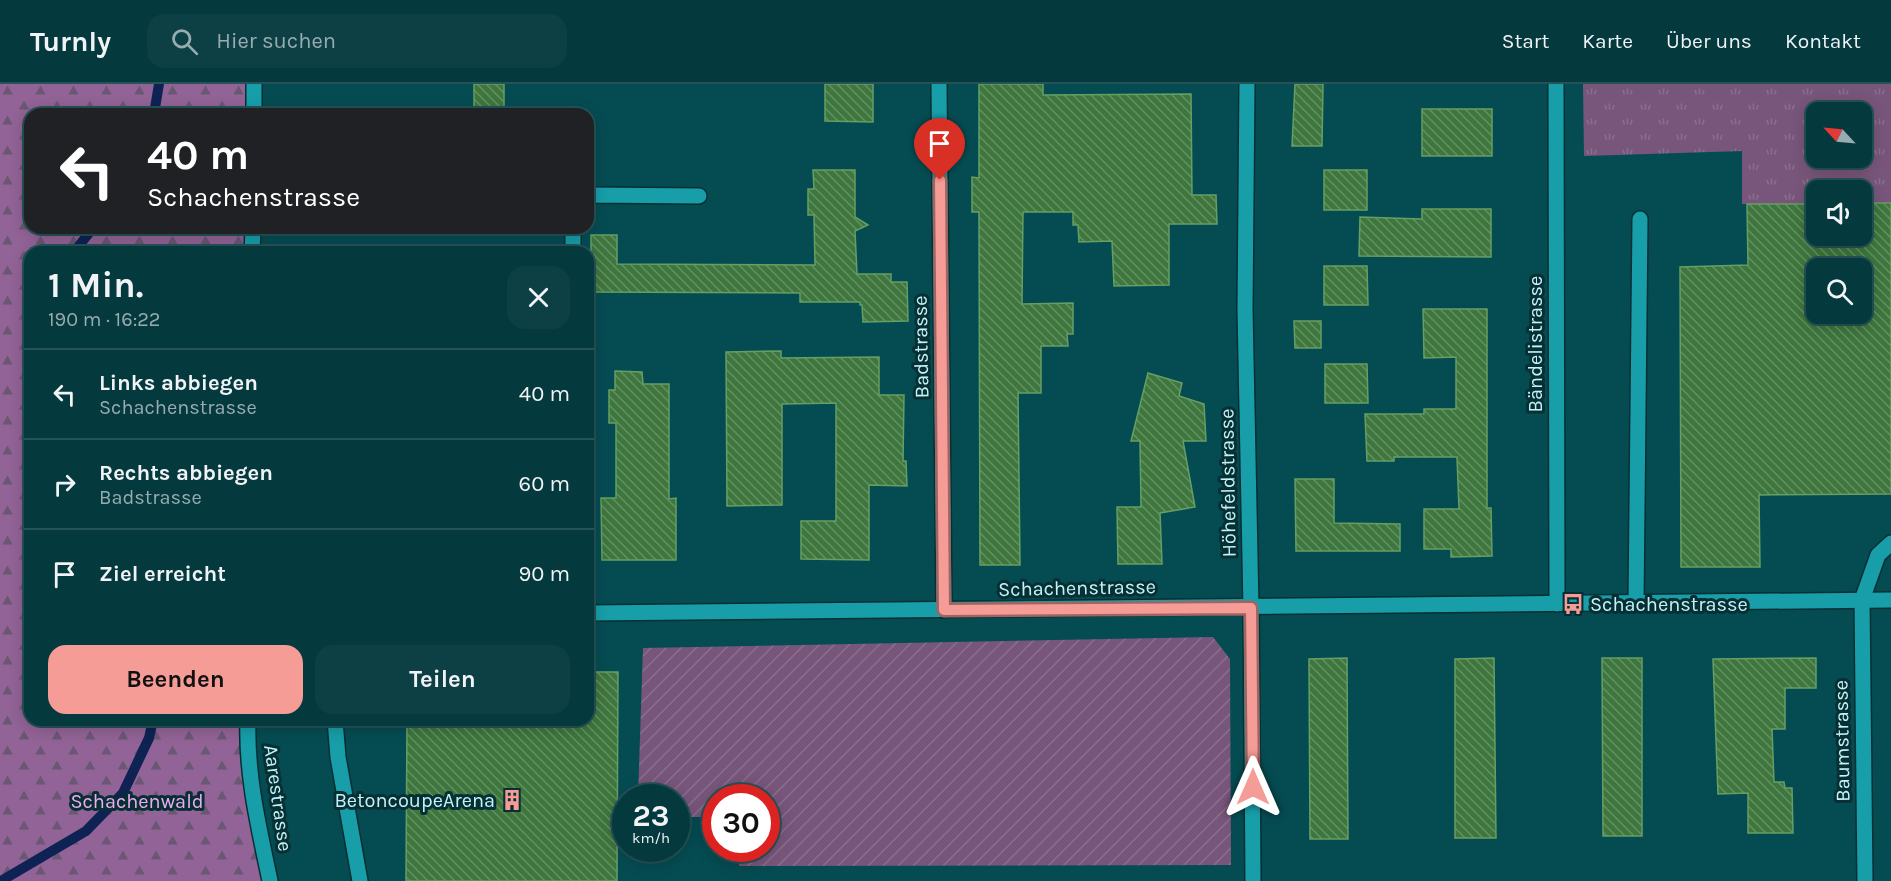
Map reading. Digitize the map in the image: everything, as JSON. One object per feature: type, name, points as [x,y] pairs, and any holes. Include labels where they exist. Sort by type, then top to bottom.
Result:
[{"type":"street","points":[[254,84],[254,108]]},
{"type":"street","name":"Badstrasse","points":[[939,84],[944,610]]},
{"type":"street","name":"Höhefeldstrasse","points":[[1247,84],[1245,309],[1251,608],[1253,881]]},
{"type":"street","name":"Bändelistrasse","points":[[1556,84],[1557,604]]},
{"type":"street","points":[[594,195],[699,196]]},
{"type":"street","points":[[1636,603],[1640,219]]},
{"type":"street","points":[[1862,600],[1878,555],[1891,543]]},
{"type":"street","name":"Baumstrasse","points":[[1862,600],[1865,881]]},
{"type":"street","name":"Schachenstrasse","points":[[594,613],[1891,600]]},
{"type":"street","name":"Aarestrasse","points":[[248,726],[254,801],[270,881]]},
{"type":"street","points":[[335,726],[338,757],[360,881]]},
{"type":"green space","name":"Schachenwald","points":[[0,84],[254,84],[254,108],[24,108],[24,234],[253,234],[252,246],[24,246],[24,726],[249,726],[270,881],[0,881]]},
{"type":"green space","points":[[1583,84],[1891,84],[1891,203],[1872,203],[1872,180],[1806,180],[1806,204],[1742,204],[1742,151],[1584,156]]},
{"type":"green space","points":[[1213,637],[1230,659],[1231,865],[739,866],[739,862],[780,862],[780,784],[702,784],[702,817],[690,817],[690,784],[638,784],[643,648]]},
{"type":"building","points":[[474,84],[504,84],[504,108],[474,108]]},
{"type":"building","points":[[825,84],[873,84],[873,122],[825,121]]},
{"type":"building","points":[[979,84],[1043,84],[1043,95],[1191,94],[1192,195],[1216,195],[1217,224],[1169,224],[1169,285],[1114,286],[1112,241],[1079,242],[1078,225],[1073,225],[1073,212],[1023,212],[1022,304],[1073,303],[1073,334],[1067,334],[1068,346],[1041,346],[1041,393],[1018,393],[1020,565],[980,565],[979,212],[972,212],[972,177],[979,178]]},
{"type":"building","points":[[1295,84],[1323,84],[1322,146],[1292,146]]},
{"type":"building","points":[[1422,109],[1492,109],[1492,156],[1422,156]]},
{"type":"building","points":[[813,170],[855,170],[855,217],[868,225],[855,231],[857,274],[891,274],[891,282],[907,282],[908,321],[863,322],[860,302],[800,302],[800,293],[594,292],[594,246],[591,246],[591,235],[617,235],[617,264],[815,265],[814,215],[808,215],[808,189],[814,189]]},
{"type":"building","points":[[1324,170],[1367,170],[1367,210],[1324,210]]},
{"type":"building","points":[[1872,203],[1891,203],[1891,494],[1759,495],[1760,567],[1681,567],[1680,267],[1748,265],[1747,204],[1806,204],[1806,246],[1872,246]]},
{"type":"building","points":[[1422,209],[1491,209],[1491,257],[1359,256],[1360,217],[1422,219]]},
{"type":"building","points":[[1324,266],[1367,266],[1368,305],[1324,305]]},
{"type":"building","points":[[1423,309],[1487,309],[1487,508],[1491,508],[1492,556],[1451,557],[1451,549],[1424,549],[1424,509],[1459,509],[1457,457],[1394,457],[1394,461],[1367,461],[1365,414],[1424,414],[1424,409],[1456,409],[1456,357],[1424,358]]},
{"type":"building","points":[[1294,321],[1321,321],[1321,348],[1295,348]]},
{"type":"building","points":[[781,351],[781,358],[879,357],[879,395],[904,395],[903,461],[906,461],[907,486],[869,485],[869,560],[801,559],[801,521],[836,521],[836,403],[782,404],[782,505],[727,506],[726,352]]},
{"type":"building","points":[[1325,364],[1367,364],[1368,403],[1325,403]]},
{"type":"building","points":[[615,371],[642,372],[643,384],[669,384],[669,499],[676,498],[676,560],[602,560],[601,498],[616,498],[616,423],[609,423],[609,390],[615,390]]},
{"type":"building","points":[[1148,373],[1182,383],[1179,396],[1204,404],[1206,441],[1183,441],[1195,507],[1160,513],[1162,564],[1118,564],[1117,507],[1141,507],[1140,441],[1131,441]]},
{"type":"building","points":[[1295,479],[1334,479],[1334,523],[1400,524],[1400,551],[1296,551]]},
{"type":"building","points":[[1347,658],[1348,839],[1310,839],[1309,659]]},
{"type":"building","points":[[1494,658],[1496,838],[1455,838],[1455,659]]},
{"type":"building","points":[[1602,658],[1642,658],[1642,836],[1603,836]]},
{"type":"building","points":[[1816,658],[1816,688],[1785,688],[1785,729],[1772,729],[1774,782],[1784,782],[1785,788],[1792,788],[1793,833],[1748,833],[1748,793],[1718,794],[1713,659]]},
{"type":"building","name":"BetoncoupeArena","points":[[594,672],[618,672],[617,784],[612,784],[612,862],[617,862],[617,881],[406,881],[407,726],[594,726]]},
{"type":"waterway","points":[[155,108],[159,84]]},
{"type":"waterway","points":[[79,246],[88,234]]},
{"type":"waterway","points":[[1,881],[86,831],[123,793],[149,738],[152,726]]},
{"type":"place","name":"Schachenstrasse","points":[[1573,604]]},
{"type":"place","name":"BetoncoupeArena","points":[[512,800]]},
{"type":"route","points":[[940,180],[944,610],[1251,608],[1253,787]]}]
